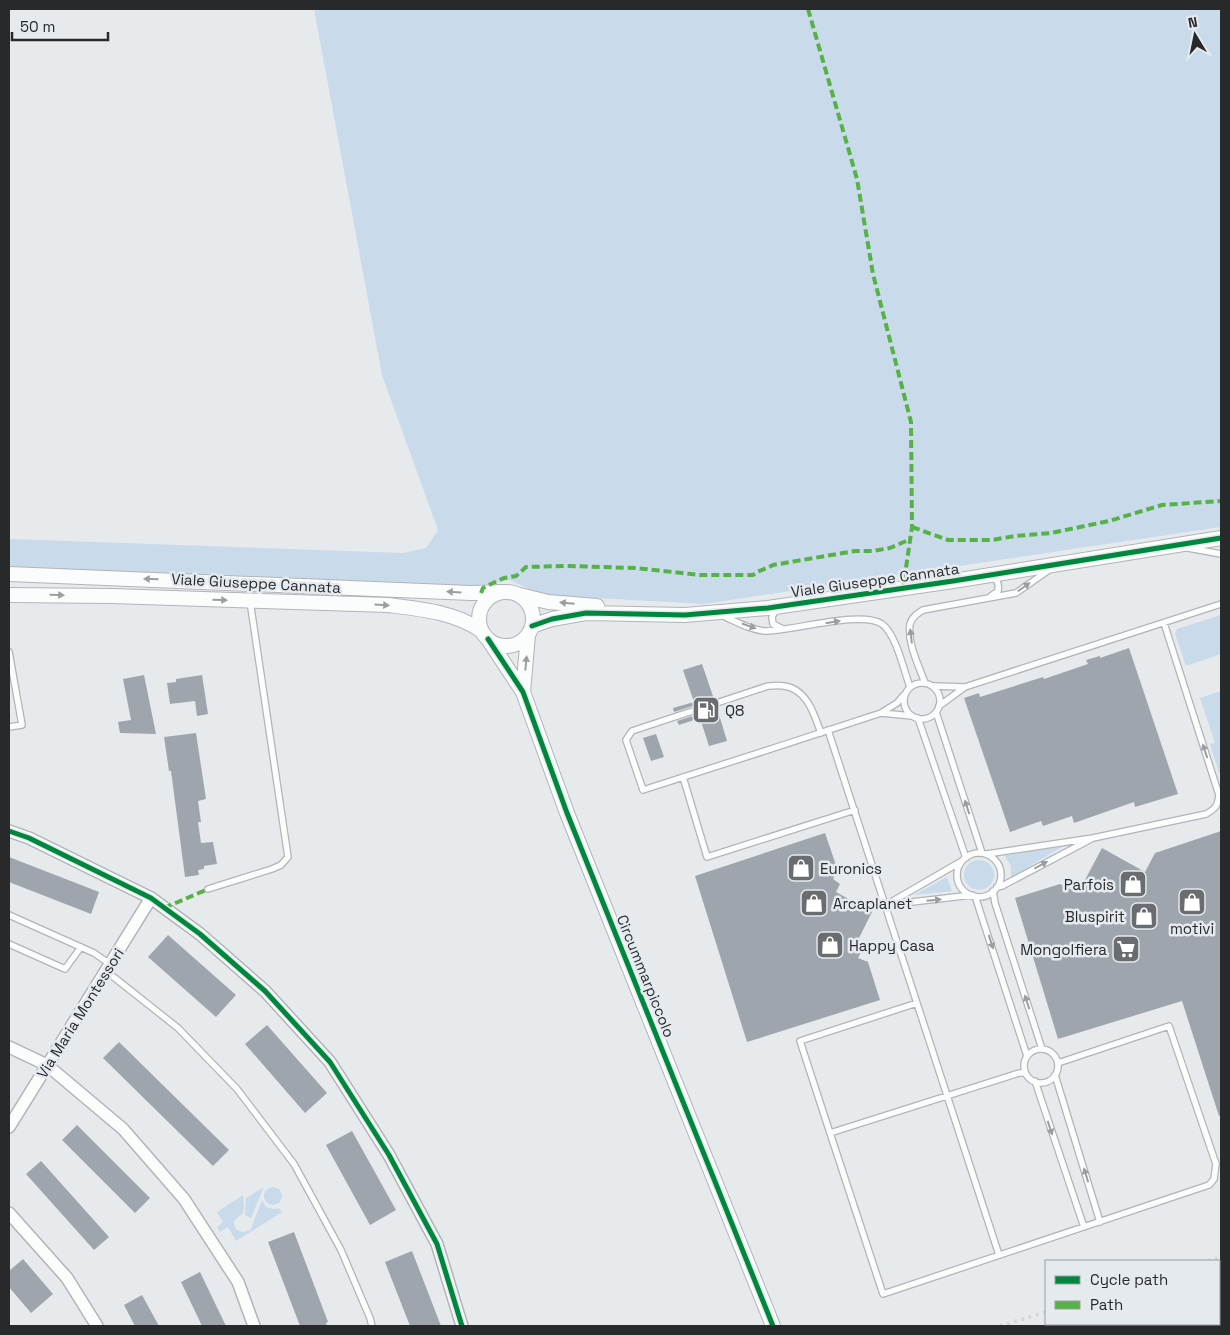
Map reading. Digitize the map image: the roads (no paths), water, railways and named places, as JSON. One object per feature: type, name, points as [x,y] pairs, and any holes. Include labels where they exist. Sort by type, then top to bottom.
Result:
[{"type":"street","name":"Viale Giuseppe Cannata","points":[[530,631],[552,619],[586,613],[685,615],[778,606],[985,576],[1221,538]]},
{"type":"street","name":"Viale Giuseppe Cannata","points":[[9,574],[471,593],[502,592]]},
{"type":"street","points":[[511,592],[519,595],[531,608],[533,617],[530,631],[522,641],[513,645],[504,646],[496,644],[485,635],[479,623],[479,614],[482,606],[494,594],[511,592]]},
{"type":"street","name":"Viale Giuseppe Cannata","points":[[9,595],[85,595],[388,605],[420,608],[445,614],[470,623],[485,635]]},
{"type":"street","name":"Viale Giuseppe Cannata","points":[[519,595],[548,602],[685,615]]},
{"type":"street","name":"Circummarpiccolo","points":[[523,692],[530,631]]},
{"type":"street","name":"Circummarpiccolo","points":[[485,635],[523,692],[567,813],[773,1326]]},
{"type":"street","points":[[9,830],[151,898],[200,934],[265,991],[330,1062],[389,1155],[437,1244],[462,1326]]},
{"type":"street","name":"Via Maria Montessori","points":[[9,1127],[151,898]]},
{"type":"street","points":[[9,1047],[47,1066],[123,1129],[184,1199],[238,1282],[254,1326]]},
{"type":"street","points":[[9,1214],[68,1278],[97,1326]]},
{"type":"lane","points":[[1173,546],[1221,554]]},
{"type":"lane","points":[[925,683],[910,636],[910,624],[915,615],[923,610],[1016,593],[1058,564]]},
{"type":"lane","points":[[985,576],[994,577],[999,586],[998,591],[987,598]]},
{"type":"lane","points":[[208,889],[272,869],[281,865],[288,857],[250,601]]},
{"type":"lane","points":[[939,706],[965,687],[1221,604]]},
{"type":"lane","points":[[778,606],[772,617],[773,624],[785,630]]},
{"type":"lane","points":[[715,612],[762,631],[785,630],[853,619],[871,619],[882,624],[890,632],[910,687]]},
{"type":"lane","points":[[886,905],[976,853],[985,854],[1093,838],[1194,817],[1215,810],[1219,795],[1164,623]]},
{"type":"lane","points":[[9,652],[22,725],[9,727]]},
{"type":"lane","points":[[821,733],[811,708],[802,694],[785,686],[768,686],[632,731],[626,740],[643,790],[821,733],[881,713],[897,703],[910,687],[919,683],[933,686],[965,687]]},
{"type":"lane","points":[[881,713],[928,718],[936,712],[939,706],[939,695],[933,686]]},
{"type":"lane","points":[[905,694],[905,706],[915,717],[964,860],[958,871],[959,882],[964,890],[974,895],[1027,1056],[1024,1067],[1025,1073]]},
{"type":"lane","points":[[936,712],[985,854],[994,859],[1000,868],[1001,878],[995,889],[996,904],[1042,1049]]},
{"type":"lane","points":[[828,730],[999,1255]]},
{"type":"lane","points":[[683,777],[707,857],[855,810]]},
{"type":"lane","points":[[886,905],[986,895],[1093,838]]},
{"type":"lane","points":[[9,915],[94,953],[108,968],[178,1028],[237,1089],[288,1156],[341,1250],[372,1326]]},
{"type":"lane","points":[[9,944],[65,969],[81,947]]},
{"type":"lane","points":[[917,1003],[800,1041],[883,1294],[1209,1185],[1214,1179],[1216,1164],[1169,1026],[1058,1063]]},
{"type":"lane","points":[[1027,1056],[1034,1050],[1042,1049],[1052,1053],[1058,1063],[1055,1075],[1100,1222]]},
{"type":"lane","points":[[830,1133],[1019,1073],[1025,1073],[1035,1081],[1084,1227]]},
{"type":"lane","points":[[1035,1081],[1046,1082],[1055,1075]]},
{"type":"railway","points":[[1211,1260],[1221,1257]]},
{"type":"railway","points":[[1000,1326],[1045,1312]]},
{"type":"place","name":"Q8","points":[[706,710]]},
{"type":"place","name":"Euronics","points":[[801,868]]},
{"type":"place","name":"Parfois","points":[[1133,884]]},
{"type":"place","name":"motivi","points":[[1192,902]]},
{"type":"place","name":"Arcaplanet","points":[[814,903]]},
{"type":"place","name":"Bluspirit","points":[[1144,916]]},
{"type":"place","name":"Happy Casa","points":[[830,945]]},
{"type":"place","name":"Mongolfiera","points":[[1126,949]]}]
